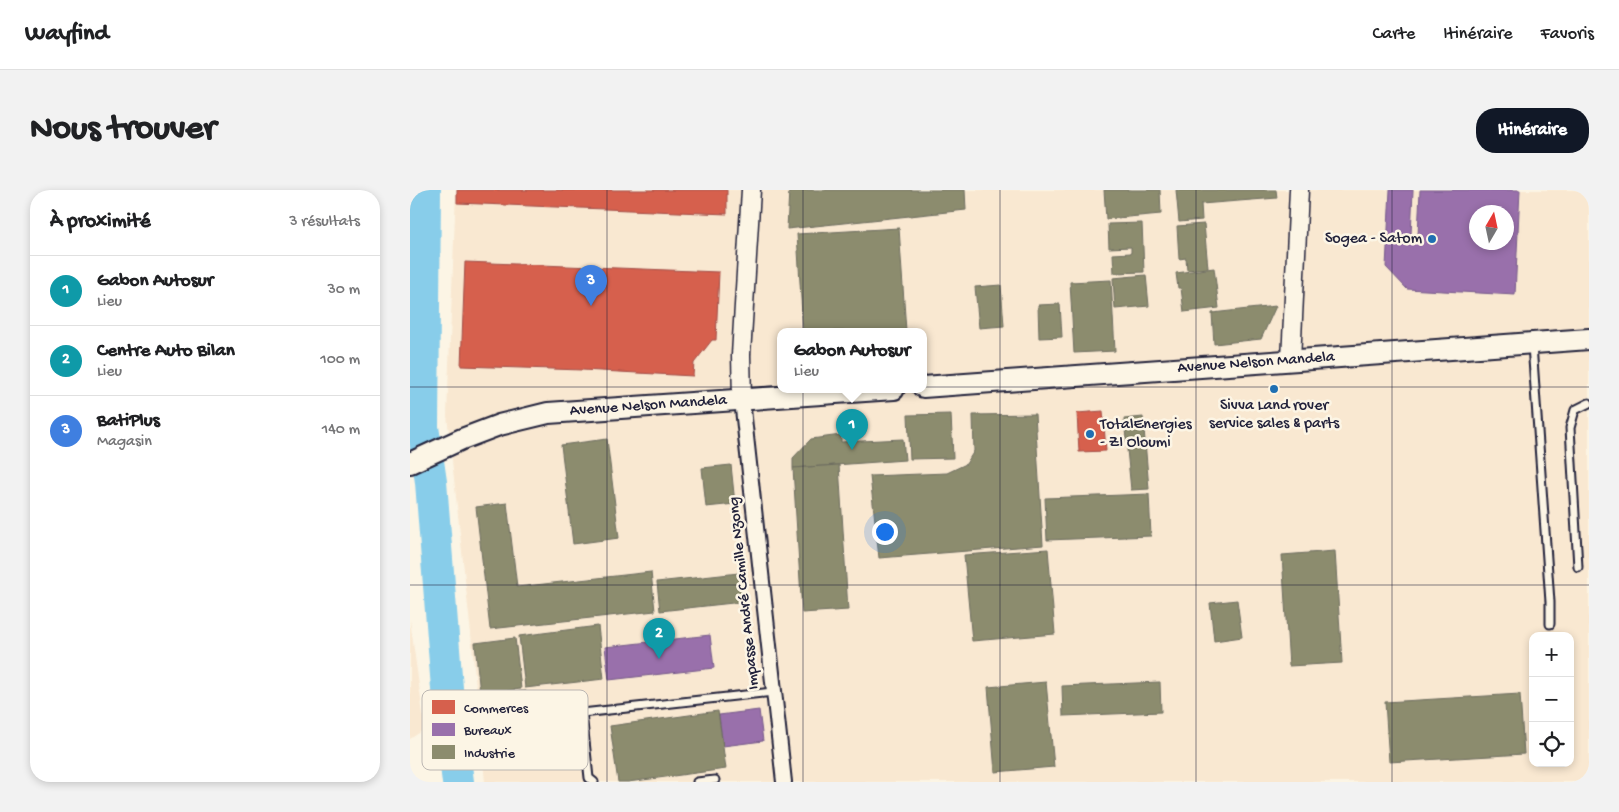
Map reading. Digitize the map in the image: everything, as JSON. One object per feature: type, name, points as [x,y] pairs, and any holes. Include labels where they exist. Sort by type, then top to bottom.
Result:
[{"type":"main road","name":"Avenue Nelson Mandela","points":[[927,387],[1589,339]]},
{"type":"main road","name":"Avenue Nelson Mandela","points":[[410,463],[462,438],[499,425],[548,413],[839,393]]},
{"type":"street","points":[[742,400],[741,356],[751,190]]},
{"type":"street","points":[[1291,360],[1299,190]]},
{"type":"street","name":"Impasse André Camille Nzong","points":[[742,400],[784,782]]},
{"type":"lane","points":[[1532,342],[1550,624]]},
{"type":"lane","points":[[1578,567],[1570,428],[1575,410],[1589,403]]},
{"type":"lane","points":[[588,712],[774,692]]},
{"type":"lane","points":[[588,769],[589,778],[594,782]]},
{"type":"lane","points":[[697,782],[715,780]]},
{"type":"shaded area","points":[[456,190],[1589,190],[1589,782],[485,782],[484,770],[588,770],[588,690],[476,690],[447,415]]},
{"type":"shaded area","points":[[410,620],[422,707],[422,731],[410,739]]},
{"type":"building: Commerces","points":[[457,190],[727,190],[727,214],[457,203]]},
{"type":"building: Commerces","points":[[465,262],[719,272],[716,340],[712,340],[694,363],[693,376],[461,366]]},
{"type":"building: Commerces","points":[[1103,411],[1106,451],[1079,452],[1077,413]]},
{"type":"building: Bureaux","name":"Sogea - Satom","points":[[1390,190],[1413,190],[1411,235],[1418,236],[1420,190],[1520,190],[1515,295],[1407,289],[1386,267]]},
{"type":"building: Bureaux","points":[[710,635],[714,668],[609,680],[605,647]]},
{"type":"building: Bureaux","points":[[759,710],[763,741],[723,746],[719,715]]},
{"type":"building: Industrie","points":[[789,190],[965,190],[966,210],[787,229]]},
{"type":"building: Industrie","points":[[1104,190],[1160,190],[1161,214],[1106,219]]},
{"type":"building: Industrie","points":[[1176,190],[1276,190],[1277,198],[1201,204],[1202,220],[1179,222]]},
{"type":"building: Industrie","points":[[1142,223],[1144,272],[1114,273],[1113,254],[1131,253],[1131,247],[1109,248],[1108,224]]},
{"type":"building: Industrie","points":[[1204,224],[1208,268],[1187,270],[1186,258],[1179,259],[1177,226]]},
{"type":"building: Industrie","points":[[899,228],[906,328],[803,328],[797,234]]},
{"type":"building: Industrie","points":[[1214,268],[1219,308],[1184,312],[1181,288],[1178,288],[1176,273]]},
{"type":"building: Industrie","points":[[1146,275],[1149,306],[1115,309],[1113,278]]},
{"type":"building: Industrie","points":[[1111,280],[1115,351],[1074,353],[1070,282]]},
{"type":"building: Industrie","points":[[1001,285],[1004,326],[979,328],[975,287]]},
{"type":"building: Industrie","points":[[1060,304],[1062,337],[1039,338],[1038,305]]},
{"type":"building: Industrie","points":[[1276,306],[1261,339],[1214,344],[1212,313]]},
{"type":"building: Industrie","points":[[951,414],[953,458],[910,459],[908,415]]},
{"type":"building: Industrie","points":[[1035,414],[1043,545],[879,558],[870,476],[947,473],[966,464],[974,451],[973,415]]},
{"type":"building: Industrie","points":[[1143,417],[1149,489],[1131,490],[1124,419]]},
{"type":"building: Industrie","points":[[841,435],[841,442],[903,439],[905,460],[793,468],[793,458],[811,439]]},
{"type":"building: Industrie","points":[[607,439],[619,538],[573,544],[561,445]]},
{"type":"building: Industrie","points":[[731,465],[735,504],[706,507],[702,468]]},
{"type":"building: Industrie","points":[[839,465],[848,610],[802,613],[793,468]]},
{"type":"building: Industrie","points":[[1149,494],[1151,536],[1047,540],[1045,498]]},
{"type":"building: Industrie","points":[[507,503],[517,587],[651,572],[655,611],[490,629],[476,507]]},
{"type":"building: Industrie","points":[[1048,549],[1055,634],[972,641],[964,555]]},
{"type":"building: Industrie","points":[[1335,551],[1342,663],[1289,666],[1282,555]]},
{"type":"building: Industrie","points":[[739,573],[742,602],[660,611],[657,582]]},
{"type":"building: Industrie","points":[[1237,600],[1242,637],[1214,641],[1210,603]]},
{"type":"building: Industrie","points":[[598,626],[604,679],[525,688],[519,636]]},
{"type":"building: Industrie","points":[[515,638],[521,689],[480,690],[475,643]]},
{"type":"building: Industrie","points":[[1046,682],[1054,767],[995,772],[988,687]]},
{"type":"building: Industrie","points":[[1160,682],[1161,712],[1063,716],[1062,686]]},
{"type":"building: Industrie","points":[[1520,694],[1524,754],[1389,762],[1385,702]]},
{"type":"building: Industrie","points":[[718,711],[726,769],[618,782],[610,726]]},
{"type":"waterway","points":[[425,190],[423,427],[431,482],[447,690]]},
{"type":"waterway","points":[[457,770],[458,782]]},
{"type":"place","name":"Sogea - Satom","points":[[1432,239]]},
{"type":"place","name":"BatiPlus","points":[[591,306]]},
{"type":"place","name":"Sivva Land rover service sales & parts","points":[[1274,389]]},
{"type":"place","name":"TotalEnergies - ZI Oloumi","points":[[1090,434]]},
{"type":"place","name":"Gabon Autosur","points":[[852,450]]},
{"type":"place","name":"Centre Auto Bilan","points":[[659,659]]}]
